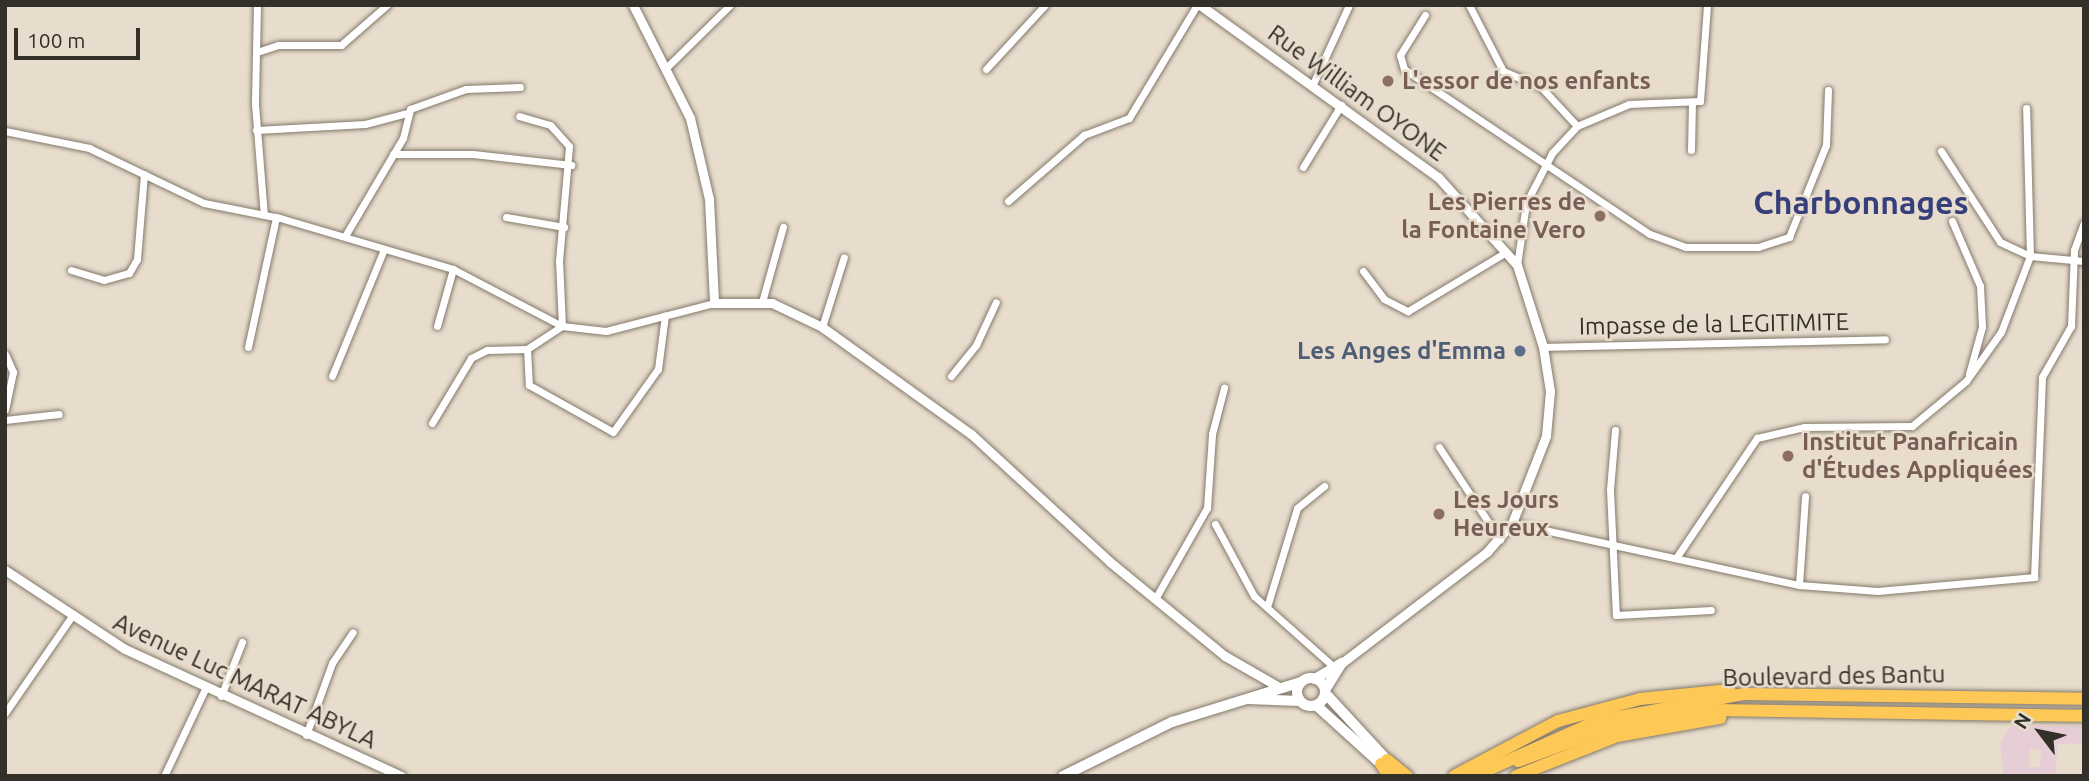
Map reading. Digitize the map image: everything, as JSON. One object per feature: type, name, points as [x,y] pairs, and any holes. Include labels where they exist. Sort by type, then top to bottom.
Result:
[{"type":"highway","points":[[1440,776],[1558,721],[1616,705],[1700,691],[1744,694]]},
{"type":"highway","name":"Boulevard des Bantu","points":[[1474,776],[1597,721],[1744,694],[2083,699]]},
{"type":"highway","points":[[1516,776],[1617,736],[1757,711]]},
{"type":"highway","name":"Boulevard des Bantu","points":[[1489,776],[1605,729],[1679,713],[1757,711],[2084,716]]},
{"type":"highway","points":[[1454,776],[1484,757]]},
{"type":"highway","points":[[1385,769],[1398,776]]},
{"type":"highway","points":[[1385,769],[1407,776]]},
{"type":"main road","points":[[1063,776],[1150,731],[1279,687],[1315,678],[1338,665]]},
{"type":"main road","points":[[1317,706],[1338,665]]},
{"type":"main road","points":[[1315,678],[1385,769]]},
{"type":"main road","points":[[1300,701],[1301,682]]},
{"type":"main road","points":[[1248,699],[1300,701],[1317,706],[1385,769]]},
{"type":"street","points":[[257,5],[256,130],[264,215]]},
{"type":"street","points":[[257,52],[278,45],[341,45],[387,5]]},
{"type":"street","points":[[633,5],[684,97],[705,176],[714,303]]},
{"type":"street","points":[[667,67],[730,5]]},
{"type":"street","points":[[986,69],[1045,5]]},
{"type":"street","points":[[1008,201],[1084,135],[1129,118],[1199,5]]},
{"type":"street","name":"Rue William OYONE","points":[[1199,5],[1415,155],[1517,265],[1543,347],[1550,391],[1546,436],[1512,523],[1500,540],[1338,665]]},
{"type":"street","points":[[1312,86],[1349,5]]},
{"type":"street","points":[[1469,5],[1503,71],[1541,87],[1577,127]]},
{"type":"street","points":[[1517,265],[1526,203],[1547,160],[1577,127],[1629,104],[1692,103],[1702,96],[1707,5]]},
{"type":"street","points":[[1425,15],[1400,55],[1404,69],[1547,160],[1667,242],[1709,249],[1780,242],[1797,225],[1826,145],[1828,90]]},
{"type":"street","points":[[256,130],[365,124],[407,113],[441,94],[520,87]]},
{"type":"street","points":[[1691,150],[1692,103]]},
{"type":"street","points":[[1303,167],[1341,105]]},
{"type":"street","points":[[1676,558],[1757,438],[1804,427],[1912,426],[1966,381],[2001,332],[2030,256],[2026,108]]},
{"type":"street","points":[[345,236],[393,154],[407,113]]},
{"type":"street","points":[[519,116],[564,136],[571,164],[564,227],[562,326]]},
{"type":"street","points":[[5,131],[89,148],[204,203],[275,217],[453,269],[562,326],[606,331],[714,303],[762,302],[822,327],[971,434],[1155,599],[1255,678],[1279,687]]},
{"type":"street","points":[[1941,151],[2000,242],[2030,256],[2084,261]]},
{"type":"street","points":[[393,154],[473,154],[571,164]]},
{"type":"street","points":[[71,270],[104,280],[129,273],[136,259],[144,174]]},
{"type":"street","points":[[248,347],[275,217]]},
{"type":"street","points":[[506,217],[564,227]]},
{"type":"street","points":[[1952,222],[1981,296],[1982,327],[1966,381]]},
{"type":"street","points":[[1512,523],[1612,540],[1676,558],[1799,585],[1878,590],[2034,577],[2042,377],[2071,326],[2073,259],[2084,223]]},
{"type":"street","points":[[762,302],[783,227]]},
{"type":"street","points":[[332,376],[384,249]]},
{"type":"street","points":[[1363,271],[1384,299],[1408,311],[1506,252]]},
{"type":"street","points":[[822,327],[844,257]]},
{"type":"street","points":[[437,326],[453,269]]},
{"type":"street","points":[[951,376],[976,345],[996,302]]},
{"type":"street","points":[[527,349],[529,385],[612,432],[659,369],[665,315]]},
{"type":"street","points":[[432,423],[471,358],[487,350],[527,349],[562,326]]},
{"type":"street","name":"Impasse de la LEGITIMITE","points":[[1543,347],[1885,339]]},
{"type":"street","points":[[5,354],[13,372],[5,409]]},
{"type":"street","points":[[1155,599],[1207,509],[1212,434],[1224,388]]},
{"type":"street","points":[[5,420],[59,414]]},
{"type":"street","points":[[1615,430],[1612,540],[1616,615],[1711,610]]},
{"type":"street","points":[[1439,447],[1500,540]]},
{"type":"street","points":[[1267,607],[1297,508],[1324,486]]},
{"type":"street","points":[[1799,585],[1805,496]]},
{"type":"street","points":[[1215,524],[1242,580],[1267,607],[1338,665]]},
{"type":"street","name":"Avenue Luc MARAT ABYLA","points":[[5,570],[72,616],[205,689],[401,776]]},
{"type":"street","points":[[5,713],[72,616]]},
{"type":"street","points":[[306,735],[332,663],[352,632]]},
{"type":"street","points":[[221,696],[242,642]]},
{"type":"street","points":[[164,776],[205,689]]},
{"type":"shaded area","points":[[2011,726],[2084,726],[2084,744],[2057,744],[2056,776],[2004,776],[2000,743]],"holes":[[[2030,749],[2041,750],[2040,767],[2030,767]]]},
{"type":"place","name":"L'essor de nos enfants","points":[[1388,81]]},
{"type":"place","name":"Les Pierres de la Fontaine Vero","points":[[1600,216]]},
{"type":"place","name":"Les Anges d'Emma","points":[[1520,351]]},
{"type":"place","name":"Institut Panafricain d'Études Appliquées","points":[[1788,456]]},
{"type":"place","name":"Les Jours Heureux","points":[[1439,514]]},
{"type":"district","name":"Charbonnages","points":[[1861,202]]}]
